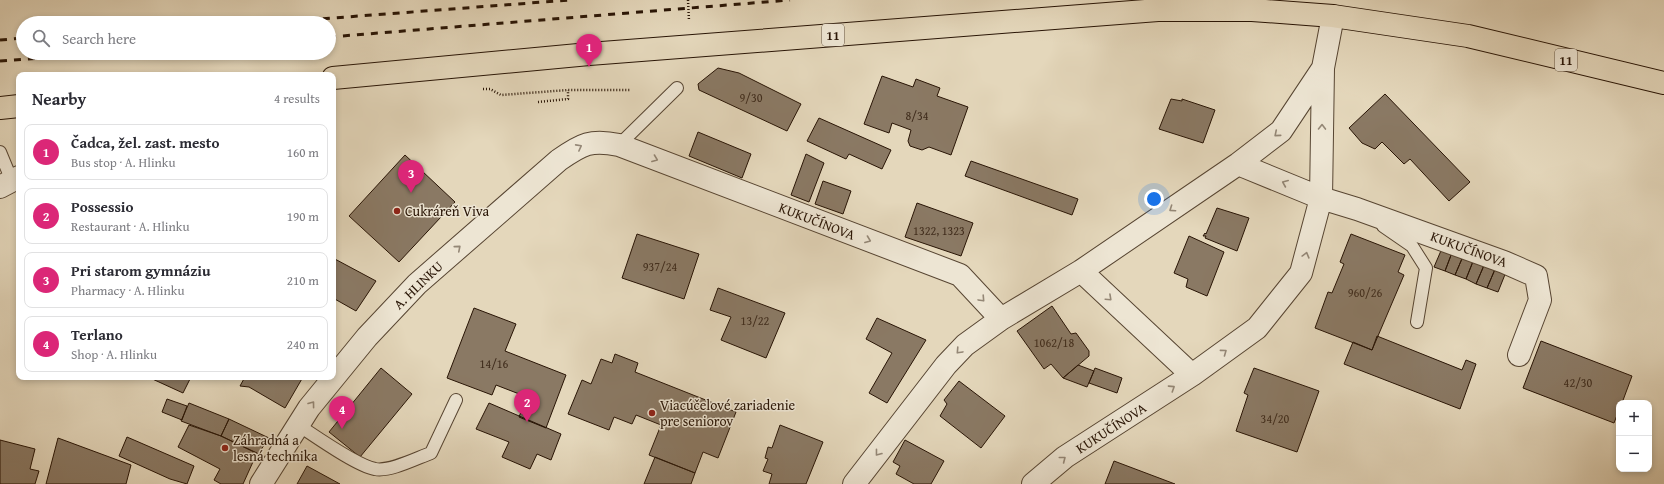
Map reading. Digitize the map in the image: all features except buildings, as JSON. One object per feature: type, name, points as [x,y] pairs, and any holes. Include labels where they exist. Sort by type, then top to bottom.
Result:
[{"type":"main road","name":"11","points":[[336,78],[588,54],[1158,10],[1252,10],[1333,16],[1468,36],[1664,83]]},
{"type":"main road","points":[[0,108],[16,106]]},
{"type":"street","points":[[854,484],[946,365],[965,345],[1001,319],[1081,271],[1238,164],[1281,131],[1323,68],[1333,16]]},
{"type":"street","name":"KUKUČÍNOVA","points":[[1032,484],[1065,457],[1192,375],[1257,328],[1301,273],[1322,198],[1323,68]]},
{"type":"street","name":"A. HLINKU","points":[[336,374],[367,337],[417,284],[559,160],[576,148],[594,142],[619,145]]},
{"type":"street","name":"KUKUČÍNOVA","points":[[619,145],[960,275],[1001,319]]},
{"type":"street","name":"KUKUČÍNOVA","points":[[1238,164],[1322,198],[1357,209],[1504,262],[1536,276],[1540,300],[1520,355]]},
{"type":"street","points":[[1081,271],[1192,375]]},
{"type":"street","name":"A. HLINKU","points":[[261,484],[298,425],[331,380]]},
{"type":"lane","points":[[619,145],[678,88]]},
{"type":"lane","points":[[0,152],[10,182]]},
{"type":"lane","points":[[1357,209],[1412,246],[1426,268],[1417,322]]},
{"type":"lane","points":[[298,425],[335,449],[376,470],[393,467],[431,453],[456,400]]},
{"type":"path","points":[[688,0],[689,21]]},
{"type":"path","points":[[538,102],[568,99],[568,90],[631,90]]},
{"type":"railway","points":[[336,18],[570,0]]},
{"type":"railway","points":[[336,36],[790,0]]},
{"type":"railway","points":[[0,40],[16,39]]},
{"type":"railway","points":[[0,61],[16,60]]},
{"type":"place","name":"Čadca, žel. zast. mesto","points":[[589,67]]},
{"type":"place","name":"Pri starom gymnáziu","points":[[411,193]]},
{"type":"place","name":"Cukráreň Viva","points":[[397,211]]},
{"type":"place","name":"Viacúčelové zariadenie pre seniorov","points":[[652,413]]},
{"type":"place","name":"Possessio","points":[[527,422]]},
{"type":"place","name":"Terlano","points":[[342,429]]},
{"type":"place","name":"Záhradná a lesná technika","points":[[225,448]]}]
